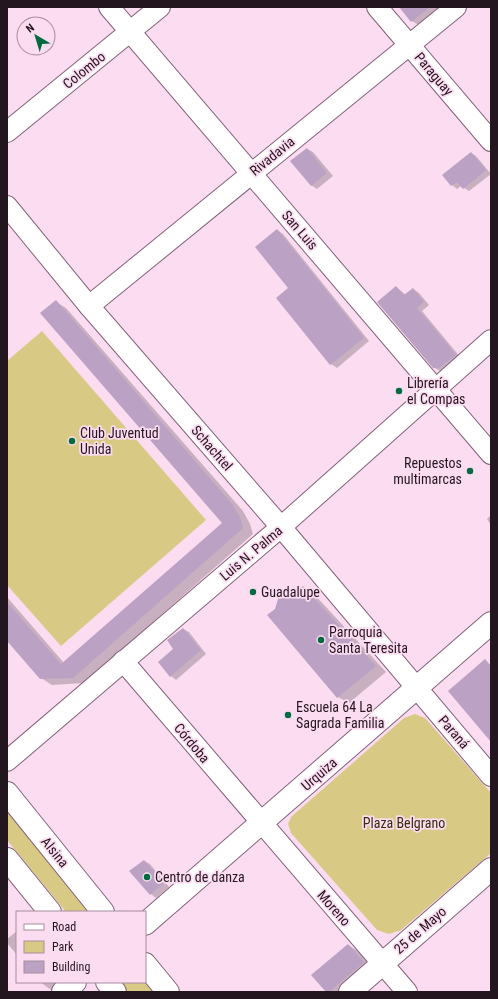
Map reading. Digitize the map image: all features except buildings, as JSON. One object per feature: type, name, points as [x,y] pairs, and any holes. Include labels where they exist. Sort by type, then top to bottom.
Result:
[{"type":"street","name":"San Luis","points":[[109,7],[491,454]]},
{"type":"street","name":"Colombo","points":[[7,132],[160,7]]},
{"type":"street","name":"Paraguay","points":[[377,7],[491,141]]},
{"type":"street","name":"Rivadavia","points":[[89,306],[251,172],[456,7]]},
{"type":"street","name":"Schachtel","points":[[7,206],[89,306],[281,527],[416,689]]},
{"type":"street","name":"Luis N. Palma","points":[[7,762],[281,527],[491,340]]},
{"type":"street","name":"Urquiza","points":[[146,923],[262,824],[491,623]]},
{"type":"street","name":"Córdoba","points":[[123,661],[262,824]]},
{"type":"street","name":"Paraná","points":[[416,689],[491,776]]},
{"type":"street","name":"Alsina","points":[[7,793],[102,911]]},
{"type":"street","name":"Moreno","points":[[262,824],[407,992]]},
{"type":"street","points":[[7,859],[49,911]]},
{"type":"street","name":"25 de Mayo","points":[[350,992],[491,869]]},
{"type":"street","points":[[146,965],[168,992]]},
{"type":"street","points":[[63,992],[74,983]]},
{"type":"street","points":[[108,983],[115,992]]},
{"type":"green space","name":"Club Juventud Unida","points":[[42,331],[206,520],[61,646],[7,585],[7,361]]},
{"type":"green space","name":"Plaza Belgrano","points":[[415,714],[425,718],[491,793],[491,853],[401,930],[389,934],[377,930],[291,833],[288,824],[291,817],[404,718]]},
{"type":"green space","points":[[7,807],[93,911],[65,911],[7,840]]},
{"type":"green space","points":[[146,980],[156,992],[126,992],[119,983],[146,983]]},
{"type":"place","name":"Librería el Compas","points":[[399,391]]},
{"type":"place","name":"Club Juventud Unida","points":[[72,441]]},
{"type":"place","name":"Repuestos multimarcas","points":[[470,471]]},
{"type":"place","name":"Guadalupe","points":[[253,592]]},
{"type":"place","name":"Parroquia Santa Teresita","points":[[321,640]]},
{"type":"place","name":"Escuela 64 La Sagrada Familia","points":[[288,715]]},
{"type":"place","name":"Centro de danza","points":[[147,877]]}]
